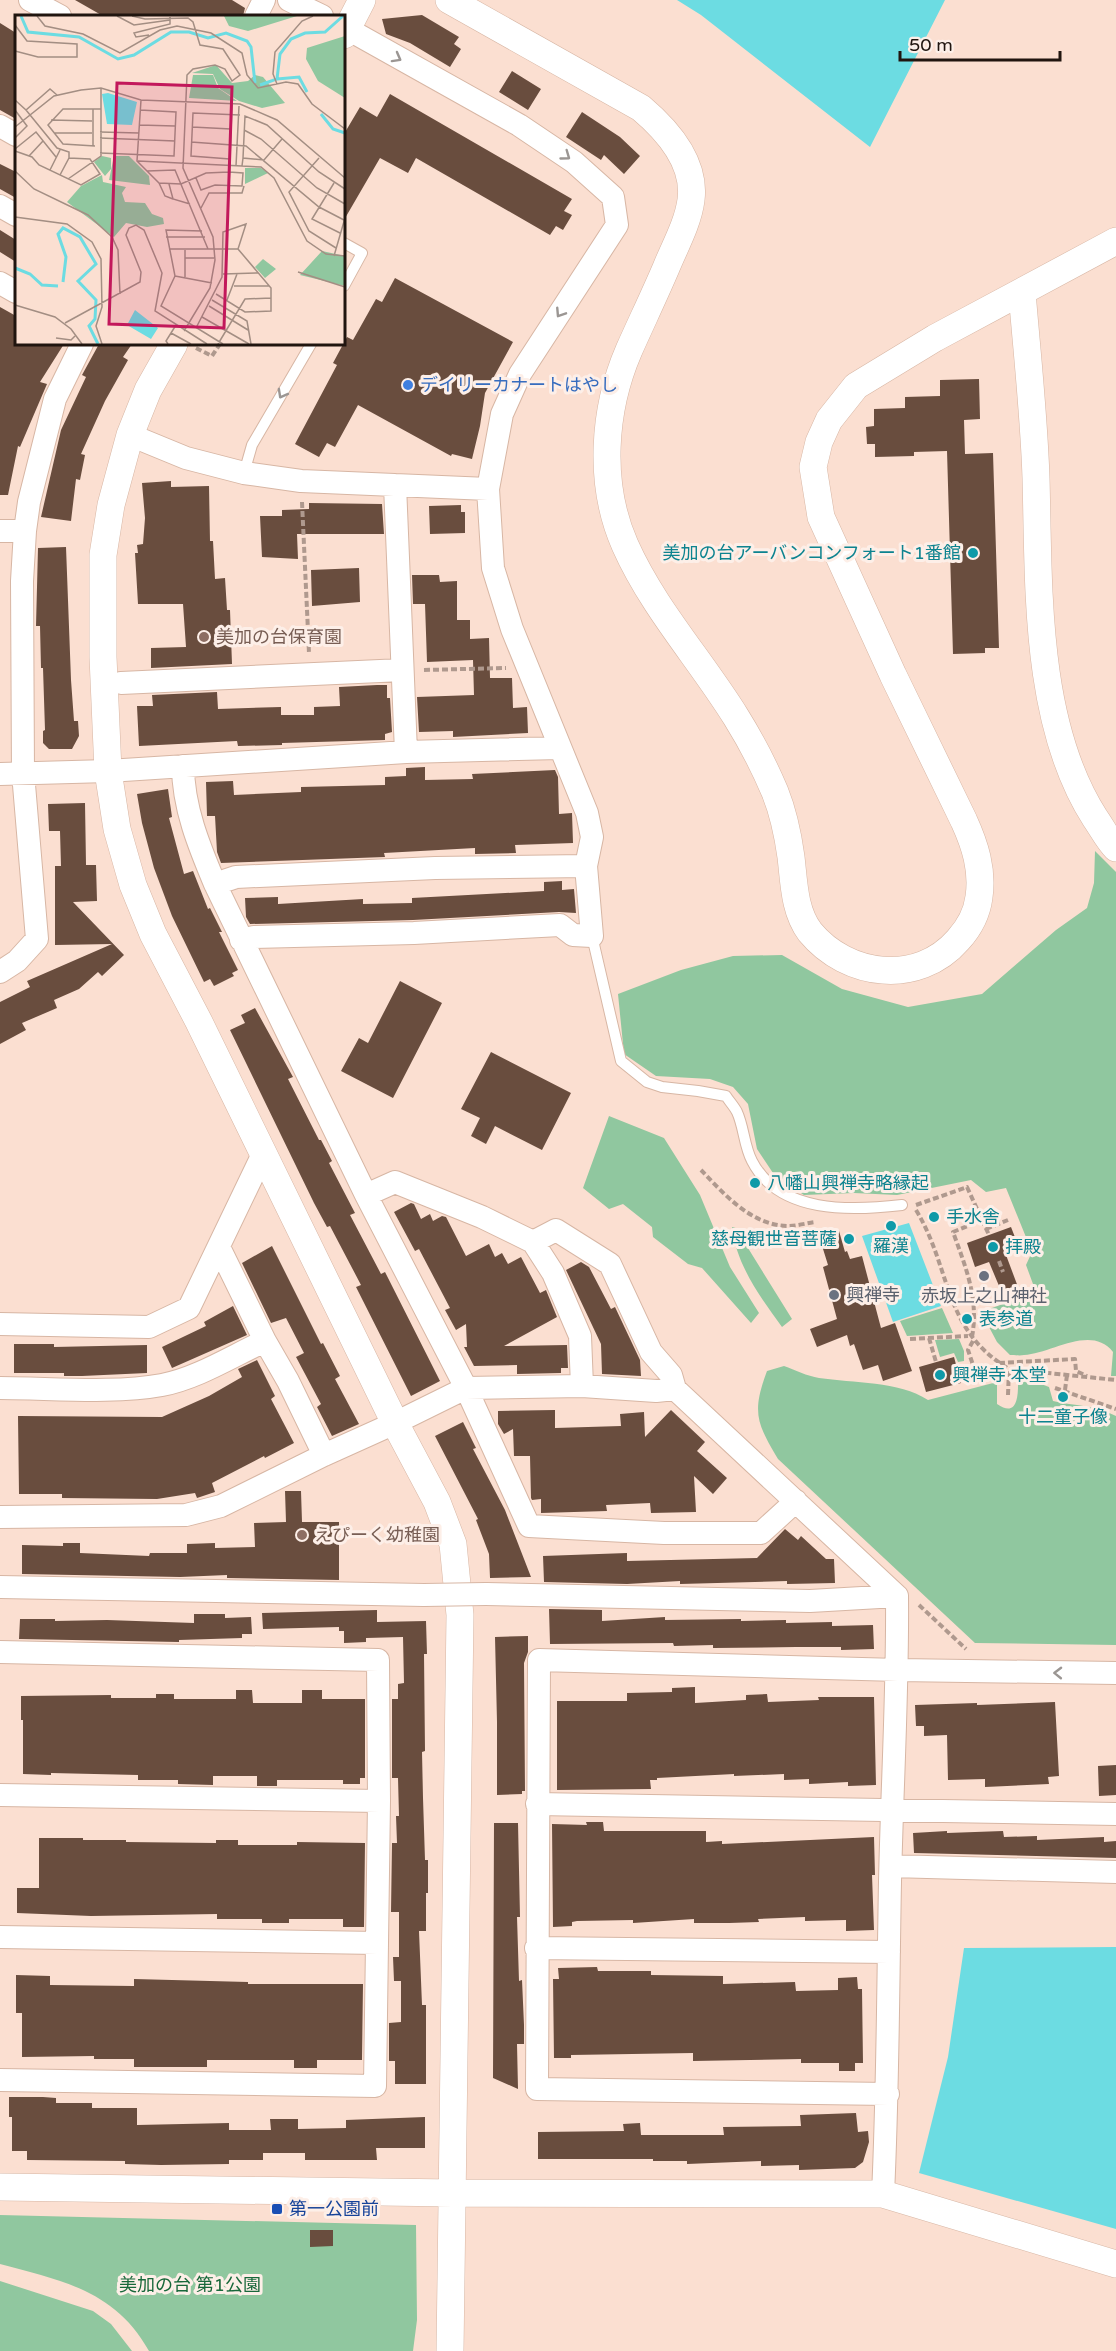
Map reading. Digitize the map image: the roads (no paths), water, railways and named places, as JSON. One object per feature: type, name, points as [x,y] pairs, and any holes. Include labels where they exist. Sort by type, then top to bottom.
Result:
[{"type":"street","points":[[30,0],[58,15]]},
{"type":"street","points":[[256,15],[264,0]]},
{"type":"street","points":[[289,0],[320,15]]},
{"type":"street","points":[[241,940],[254,937],[414,933],[560,925],[573,935],[592,936],[586,866],[592,837],[587,813],[526,666],[493,568],[488,489],[502,414],[520,374],[617,225],[613,197],[574,162],[519,125],[345,30],[362,0]]},
{"type":"street","points":[[463,4],[641,108],[662,125],[678,147],[690,174],[692,198],[685,222],[628,353],[610,410],[608,471],[615,517],[624,544],[640,574],[670,623],[736,716],[758,754],[776,796],[786,831],[796,901],[808,929],[832,952],[845,961],[862,967],[897,972],[912,969],[944,954],[971,922],[979,898],[980,871],[975,845],[968,829],[893,675],[821,517],[813,467],[819,442],[828,420],[856,386],[935,338],[1106,246]]},
{"type":"street","points":[[0,126],[15,134]]},
{"type":"street","points":[[0,206],[15,214]]},
{"type":"street","points":[[0,284],[15,292]]},
{"type":"street","points":[[1022,292],[1036,476],[1037,566],[1047,676],[1056,728],[1079,793],[1116,848]]},
{"type":"street","points":[[0,972],[17,961],[37,939],[23,773],[22,581],[25,531],[29,502],[55,399],[82,345]]},
{"type":"street","points":[[186,346],[148,390],[130,435],[111,505],[103,555],[103,657],[108,771],[117,829],[133,885],[153,934],[395,1424],[437,1502],[453,1544],[457,1577],[459,1683],[450,2351]]},
{"type":"street","points":[[130,435],[186,458],[244,473],[301,482],[488,489]]},
{"type":"street","points":[[396,485],[406,752]]},
{"type":"street","points":[[0,531],[25,531]]},
{"type":"street","points":[[121,683],[402,670]]},
{"type":"street","points":[[0,774],[108,771],[406,752],[559,748]]},
{"type":"street","points":[[183,766],[183,786],[196,836],[214,884],[366,1196],[466,1388],[529,1526],[664,1533],[761,1533],[796,1501]]},
{"type":"street","points":[[214,884],[236,877],[271,875],[435,868],[586,866]]},
{"type":"street","points":[[0,1324],[149,1327],[189,1308],[263,1154]]},
{"type":"street","points":[[366,1196],[395,1182],[482,1217],[533,1242],[554,1273],[580,1336],[582,1386]]},
{"type":"street","points":[[533,1242],[556,1230],[610,1264],[651,1353],[671,1375],[675,1389],[897,1596],[898,1670],[888,1952],[888,2094],[883,2194]]},
{"type":"street","points":[[219,1247],[324,1455]]},
{"type":"street","points":[[0,1388],[135,1388],[164,1384],[193,1375],[265,1341]]},
{"type":"street","points":[[0,1517],[186,1515],[221,1506],[466,1388],[582,1386],[656,1391],[675,1389]]},
{"type":"street","points":[[0,1587],[810,1601],[897,1596]]},
{"type":"street","points":[[0,1652],[378,1660],[379,1801],[375,2086],[0,2080]]},
{"type":"street","points":[[888,2094],[537,2089],[539,1660],[898,1670],[1116,1673]]},
{"type":"street","points":[[0,1795],[379,1801]]},
{"type":"street","points":[[537,1804],[1116,1814]]},
{"type":"street","points":[[891,1866],[1116,1872]]},
{"type":"street","points":[[0,1937],[377,1943]]},
{"type":"street","points":[[536,1948],[888,1952]]},
{"type":"street","points":[[0,2187],[453,2193],[883,2194],[1116,2264]]},
{"type":"lane","points":[[345,244],[362,253],[345,284]]},
{"type":"lane","points":[[244,473],[252,445],[310,345]]},
{"type":"lane","points":[[592,936],[621,1061],[647,1082],[662,1087],[726,1096],[737,1112],[752,1160],[768,1183],[792,1198],[840,1209],[902,1205]]},
{"type":"water","points":[[677,0],[945,0],[870,147],[701,15]]},
{"type":"water","points":[[909,1223],[941,1306],[893,1322],[862,1236]]},
{"type":"water","points":[[1116,1947],[1116,2229],[919,2173],[948,2057],[964,1948]]},
{"type":"place","name":"デイリーカナートはやし","points":[[408,385]]},
{"type":"place","name":"美加の台アーバンコンフォート1番館","points":[[973,553]]},
{"type":"place","name":"美加の台保育園","points":[[204,637]]},
{"type":"place","name":"八幡山興禅寺略縁起","points":[[755,1183]]},
{"type":"place","name":"手水舎","points":[[934,1217]]},
{"type":"place","name":"羅漢","points":[[891,1226]]},
{"type":"place","name":"慈母観世音菩薩","points":[[849,1239]]},
{"type":"place","name":"拝殿","points":[[993,1247]]},
{"type":"place","name":"赤坂上之山神社","points":[[984,1276]]},
{"type":"place","name":"興禅寺","points":[[834,1295]]},
{"type":"place","name":"表参道","points":[[967,1319]]},
{"type":"place","name":"興禅寺 本堂","points":[[940,1375]]},
{"type":"place","name":"十二童子像","points":[[1063,1397]]},
{"type":"place","name":"えぴーく幼稚園","points":[[302,1535]]},
{"type":"place","name":"第一公園前","points":[[277,2209]]},
{"type":"park label","name":"美加の台 第1公園","points":[[190,2285]]}]
